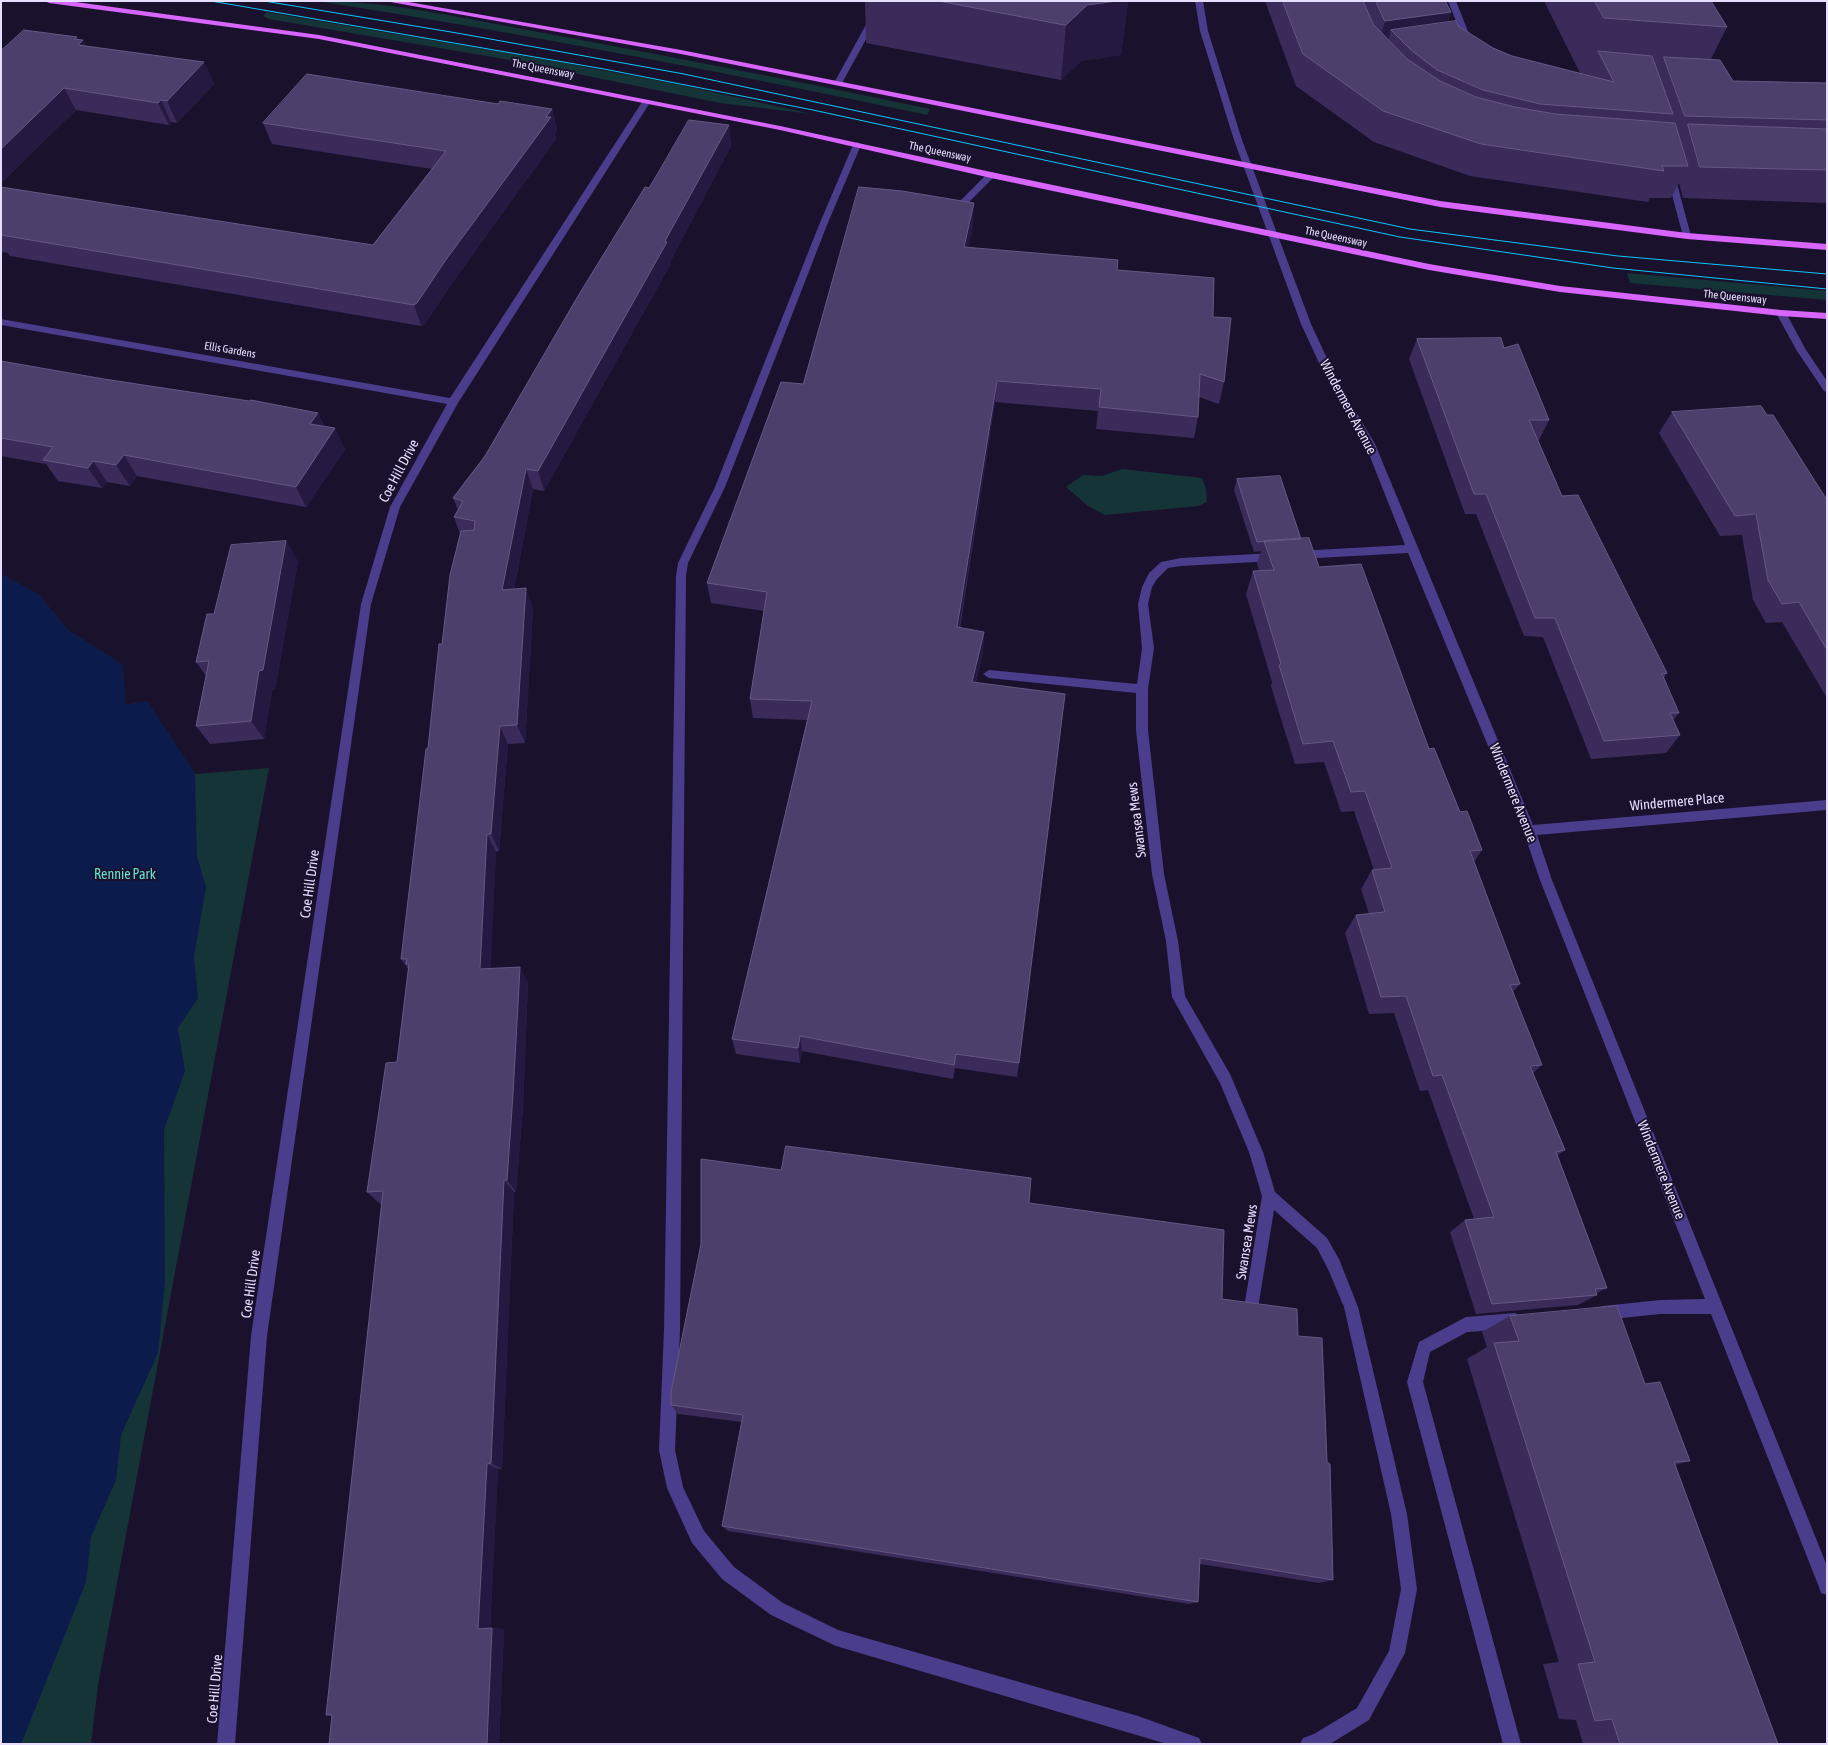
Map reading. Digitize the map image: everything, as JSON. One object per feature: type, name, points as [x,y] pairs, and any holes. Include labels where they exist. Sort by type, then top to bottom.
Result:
[{"type":"main road","name":"The Queensway","points":[[49,1],[319,37],[647,101],[991,175],[1196,216],[1274,236],[1429,267],[1560,289],[1781,313],[1827,316]]},
{"type":"main road","points":[[389,1],[681,52],[1440,204],[1687,236],[1827,247]]},
{"type":"street","points":[[838,83],[883,1]]},
{"type":"street","name":"Windermere Avenue","points":[[1199,1],[1204,31],[1248,166],[1306,324],[1332,380],[1370,444],[1529,830],[1546,880],[1827,1587]]},
{"type":"street","points":[[1452,1],[1473,46],[1460,45]]},
{"type":"street","name":"Coe Hill Drive","points":[[226,1744],[259,1336],[366,604],[395,507],[453,402],[647,101]]},
{"type":"street","points":[[857,145],[823,225],[720,488],[683,563],[681,576],[672,1370],[667,1450],[676,1488],[698,1537],[728,1573],[777,1609],[836,1638],[1138,1725],[1193,1744]]},
{"type":"street","points":[[1669,168],[1687,236]]},
{"type":"street","points":[[950,217],[991,175]]},
{"type":"street","points":[[1781,313],[1827,389]]},
{"type":"street","name":"Ellis Gardens","points":[[1,322],[453,402]]},
{"type":"street","name":"Swansea Mews","points":[[1252,1302],[1270,1196],[1256,1152],[1225,1079],[1179,997],[1172,941],[1158,874],[1142,730],[1142,689],[1148,648],[1143,604],[1147,587],[1153,576],[1165,565],[1181,562],[1412,549]]},
{"type":"street","points":[[989,674],[1142,689]]},
{"type":"street","name":"Windermere Place","points":[[1529,830],[1582,824],[1827,805]]},
{"type":"street","points":[[1270,1196],[1322,1243],[1334,1264],[1351,1307],[1399,1514],[1409,1589],[1396,1653],[1363,1714],[1317,1742],[1310,1744]]},
{"type":"street","points":[[1592,1314],[1660,1307],[1715,1306]]},
{"type":"street","points":[[1512,1744],[1415,1382],[1424,1347],[1466,1325],[1534,1319]]},
{"type":"green space","points":[[317,1],[374,4],[431,12],[689,60],[930,109],[927,115],[622,54],[470,26]]},
{"type":"green space","points":[[266,12],[549,60],[681,85],[812,114],[720,103],[504,59],[269,19],[263,16]]},
{"type":"green space","points":[[1627,273],[1827,291],[1827,300],[1630,283]]},
{"type":"green space","points":[[1122,469],[1202,478],[1206,489],[1207,502],[1198,506],[1105,515],[1088,506],[1066,487],[1083,475],[1102,476]]},
{"type":"green space","name":"Rennie Park","points":[[1,574],[38,594],[68,630],[123,665],[125,705],[147,701],[195,774],[269,768],[98,1685],[91,1744],[1,1744]]},
{"type":"water","name":"Rennie Park","points":[[1,574],[38,594],[68,630],[123,665],[125,705],[147,701],[195,774],[197,856],[206,887],[194,957],[198,998],[178,1028],[185,1071],[164,1130],[165,1282],[158,1353],[121,1435],[116,1480],[91,1537],[86,1582],[21,1744],[1,1744]]},
{"type":"building","points":[[939,1],[1117,1],[1087,5],[1066,25]]},
{"type":"building","points":[[1283,1],[1363,1],[1373,24],[1407,59],[1440,81],[1476,97],[1515,107],[1555,114],[1675,123],[1688,166],[1662,166],[1664,171],[1481,144],[1383,111],[1303,54]]},
{"type":"building","points":[[1376,1],[1445,1],[1451,12],[1385,21]]},
{"type":"building","points":[[1595,1],[1711,1],[1727,27],[1604,18]]},
{"type":"building","points":[[1456,21],[1458,26],[1493,48],[1512,56],[1614,82],[1598,51],[1652,56],[1673,114],[1540,104],[1483,90],[1437,70],[1411,50],[1391,30]]},
{"type":"building","points":[[24,30],[77,37],[74,39],[83,40],[78,45],[204,62],[167,101],[161,100],[158,103],[64,88],[1,149],[1,51]]},
{"type":"building","points":[[1664,57],[1720,60],[1733,81],[1827,83],[1827,120],[1685,116]]},
{"type":"building","points":[[307,74],[498,104],[500,101],[552,109],[546,117],[551,117],[414,305],[1,235],[1,187],[373,245],[446,151],[263,123]]},
{"type":"building","points":[[689,120],[729,125],[665,241],[667,242],[538,471],[526,469],[502,590],[526,588],[517,725],[500,726],[491,834],[487,834],[480,969],[520,967],[507,1180],[504,1180],[491,1463],[487,1464],[478,1629],[492,1628],[487,1744],[329,1744],[332,1715],[326,1715],[383,1191],[367,1192],[386,1063],[397,1062],[409,964],[406,964],[407,959],[401,959],[426,749],[428,748],[439,644],[442,644],[450,575],[461,531],[474,530],[475,521],[454,517],[463,501],[453,498],[485,456],[578,296],[645,187],[649,188]]},
{"type":"building","points":[[1688,124],[1827,129],[1827,170],[1700,167]]},
{"type":"building","points":[[859,187],[902,191],[974,203],[964,247],[1118,260],[1117,270],[1214,278],[1213,317],[1231,318],[1224,382],[1200,374],[1198,417],[1099,407],[1101,389],[997,381],[957,627],[984,632],[972,682],[1065,694],[1019,1063],[956,1054],[954,1065],[800,1036],[798,1048],[732,1039],[812,701],[750,699],[767,592],[707,583],[781,382],[803,384]]},
{"type":"building","points":[[1501,338],[1504,348],[1518,344],[1549,420],[1529,420],[1562,496],[1578,495],[1667,673],[1662,674],[1679,713],[1670,713],[1680,735],[1604,741],[1555,618],[1535,618],[1486,494],[1474,494],[1417,339]]},
{"type":"building","points":[[1,361],[104,379],[251,400],[318,413],[310,424],[335,428],[296,487],[124,455],[116,465],[93,461],[88,468],[43,460],[53,447],[1,438]]},
{"type":"building","points":[[1761,406],[1767,415],[1773,415],[1827,500],[1827,650],[1799,602],[1782,604],[1768,580],[1756,514],[1735,516],[1672,412]]},
{"type":"building","points":[[1280,476],[1301,539],[1257,542],[1237,479]]},
{"type":"building","points":[[1309,538],[1319,567],[1361,564],[1429,749],[1434,748],[1460,812],[1467,811],[1482,850],[1470,851],[1520,984],[1510,985],[1542,1065],[1530,1066],[1565,1150],[1556,1152],[1607,1288],[1595,1289],[1597,1295],[1492,1304],[1465,1220],[1494,1217],[1442,1075],[1433,1076],[1406,996],[1381,997],[1356,915],[1385,912],[1372,870],[1392,868],[1365,791],[1351,792],[1333,741],[1303,744],[1253,571],[1274,570],[1264,541]]},
{"type":"building","points":[[286,541],[263,670],[259,671],[251,721],[196,726],[209,661],[196,662],[207,614],[214,614],[231,545]]},
{"type":"building","points":[[786,1146],[1031,1178],[1029,1203],[1224,1230],[1222,1299],[1297,1309],[1298,1336],[1322,1338],[1327,1462],[1330,1464],[1333,1580],[1200,1558],[1198,1602],[722,1526],[743,1415],[671,1405],[671,1392],[701,1244],[701,1159],[781,1170]]},
{"type":"building","points":[[1617,1306],[1645,1384],[1660,1382],[1690,1461],[1674,1462],[1778,1744],[1620,1744],[1612,1719],[1595,1721],[1578,1664],[1595,1662],[1494,1343],[1519,1341],[1510,1316]]},
{"type":"tram line","points":[[211,1],[604,69],[813,110],[1400,237],[1613,268],[1827,289]]},
{"type":"tram line","points":[[264,1],[457,33],[684,74],[1410,229],[1618,256],[1827,274]]}]
